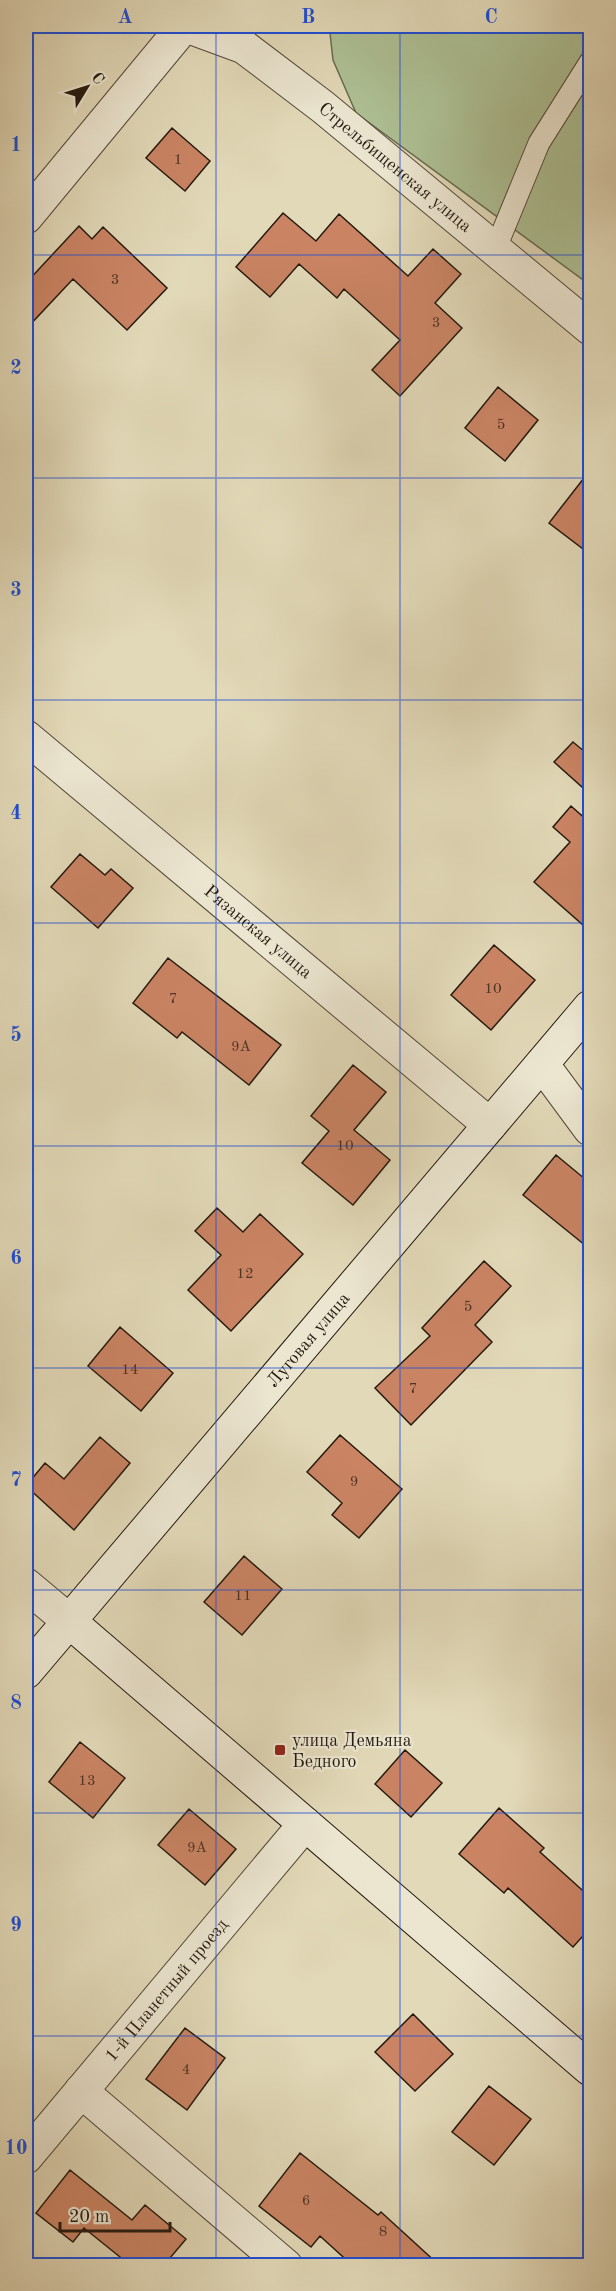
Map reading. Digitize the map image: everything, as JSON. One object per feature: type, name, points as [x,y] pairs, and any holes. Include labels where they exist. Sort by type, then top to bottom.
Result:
[{"type":"street","points":[[26,217],[186,26]]},
{"type":"street","name":"Стрельбищенская улица","points":[[186,26],[244,47],[323,107],[591,328]]},
{"type":"street","name":"Рязанская улица","points":[[26,737],[490,1125]]},
{"type":"street","name":"Луговая улица","points":[[26,1672],[591,1007]]},
{"type":"street","points":[[542,1064],[591,1130]]},
{"type":"street","points":[[26,1585],[591,2069]]},
{"type":"street","name":"1-й Планетный проезд","points":[[26,2157],[305,1824]]},
{"type":"street","points":[[81,2091],[286,2265]]},
{"type":"lane","points":[[495,249],[539,143],[591,62]]},
{"type":"green space","points":[[335,26],[590,26],[590,285],[356,113],[333,60],[330,33]]},
{"type":"building","points":[[172,128],[210,161],[185,191],[146,158]]},
{"type":"building","points":[[283,213],[316,241],[339,214],[408,276],[433,249],[461,274],[435,303],[462,328],[400,396],[372,370],[400,340],[344,289],[337,298],[299,264],[270,297],[236,267]]},
{"type":"building","points":[[79,226],[92,239],[103,227],[167,288],[127,330],[73,279],[26,329],[26,283]]},
{"type":"building","points":[[498,387],[538,420],[505,461],[465,428]]},
{"type":"building","points":[[591,469],[591,555],[549,523]]},
{"type":"building","points":[[573,742],[591,757],[591,795],[554,762]]},
{"type":"building","points":[[571,806],[588,821],[591,819],[591,932],[534,882],[570,842],[553,827]]},
{"type":"building","points":[[80,854],[105,875],[111,869],[133,888],[98,928],[51,887]]},
{"type":"building","points":[[494,945],[535,980],[491,1030],[451,995]]},
{"type":"building","points":[[168,958],[281,1045],[249,1085],[182,1032],[177,1038],[133,1003]]},
{"type":"building","points":[[353,1065],[386,1092],[354,1130],[390,1160],[353,1205],[302,1163],[329,1131],[311,1116]]},
{"type":"building","points":[[556,1155],[591,1184],[591,1250],[523,1195]]},
{"type":"building","points":[[217,1208],[243,1232],[260,1214],[303,1254],[231,1331],[188,1290],[221,1255],[195,1231]]},
{"type":"building","points":[[484,1261],[511,1286],[475,1325],[492,1342],[411,1425],[375,1388],[430,1336],[422,1328]]},
{"type":"building","points":[[120,1327],[173,1373],[141,1411],[88,1366]]},
{"type":"building","points":[[340,1435],[402,1489],[359,1538],[332,1515],[342,1503],[307,1472]]},
{"type":"building","points":[[100,1437],[130,1463],[74,1530],[26,1486],[45,1463],[64,1479]]},
{"type":"building","points":[[244,1556],[282,1589],[242,1635],[204,1602]]},
{"type":"building","points":[[80,1742],[125,1778],[93,1818],[49,1782]]},
{"type":"building","points":[[405,1750],[442,1783],[411,1817],[375,1784]]},
{"type":"building","points":[[499,1808],[544,1848],[540,1852],[591,1898],[591,1927],[573,1947],[508,1888],[504,1893],[459,1854]]},
{"type":"building","points":[[189,1809],[236,1849],[205,1885],[158,1845]]},
{"type":"building","points":[[413,2014],[453,2054],[415,2091],[375,2052]]},
{"type":"building","points":[[185,2028],[225,2058],[187,2110],[146,2079]]},
{"type":"building","points":[[489,2086],[531,2119],[494,2165],[452,2132]]},
{"type":"building","points":[[300,2153],[378,2215],[381,2212],[439,2265],[352,2265],[320,2236],[311,2247],[259,2206]]},
{"type":"building","points":[[70,2170],[132,2220],[145,2205],[186,2239],[164,2265],[130,2265],[84,2228],[73,2242],[36,2213]]},
{"type":"place","name":"улица Демьяна Бедного","points":[[280,1750]]}]
